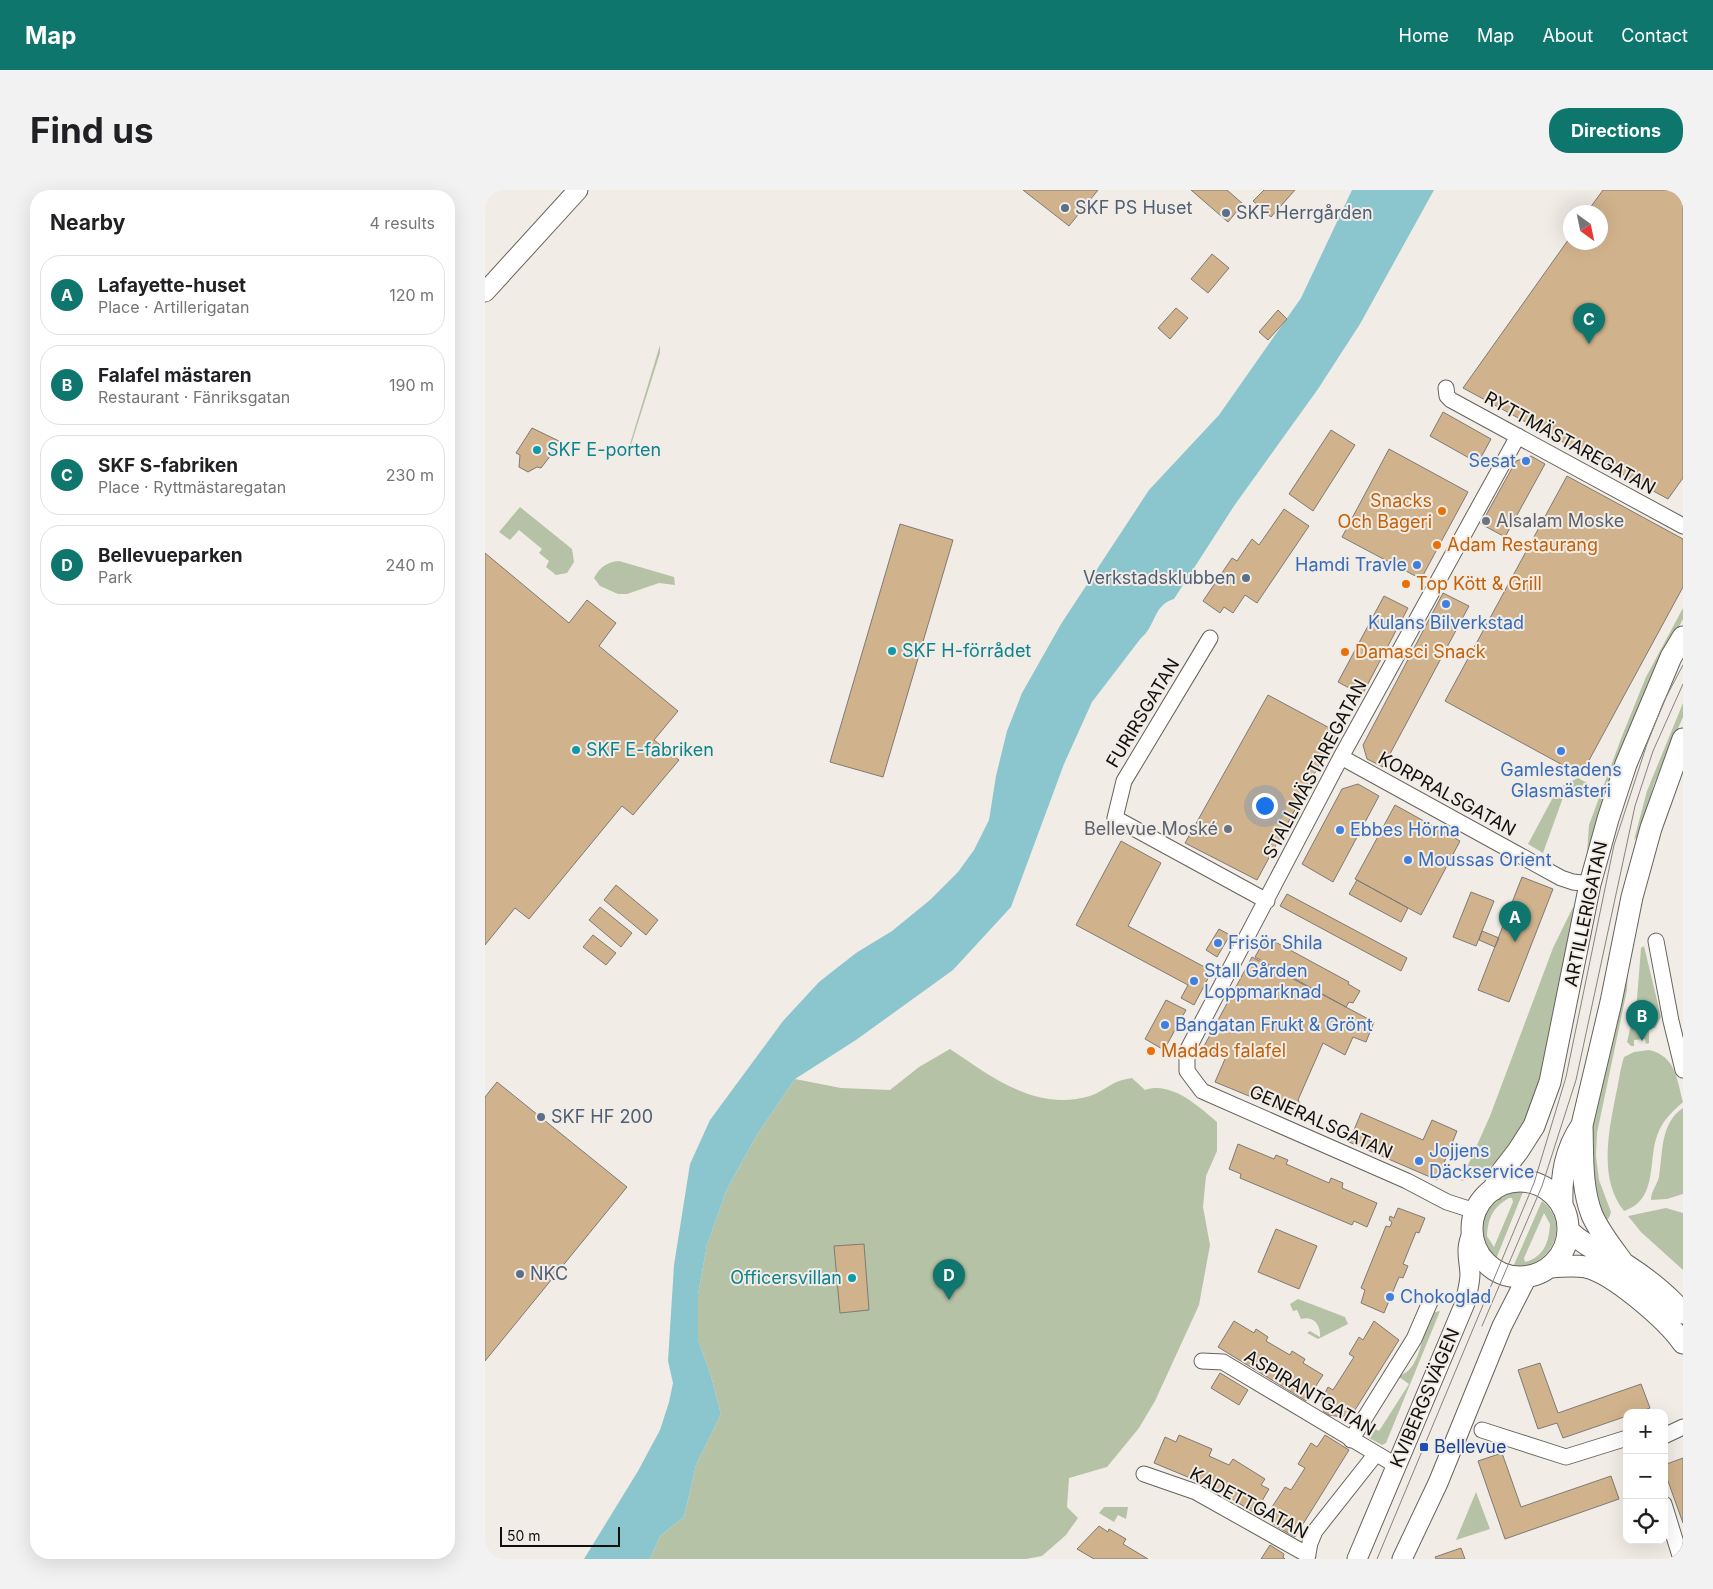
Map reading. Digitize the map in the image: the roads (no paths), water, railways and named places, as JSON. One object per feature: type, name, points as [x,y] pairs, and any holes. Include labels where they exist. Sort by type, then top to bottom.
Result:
[{"type":"main road","name":"ARTILLERIGATAN","points":[[1475,1211],[1482,1199],[1493,1190],[1501,1173],[1534,1126],[1550,1082],[1589,884],[1626,764],[1671,657],[1682,637]]},
{"type":"main road","points":[[1624,1264],[1601,1231],[1592,1214],[1586,1193],[1583,1125],[1632,897],[1651,828],[1683,739]]},
{"type":"main road","points":[[1562,1205],[1562,1172],[1572,1140],[1583,1125]]},
{"type":"main road","points":[[1475,1211],[1472,1234],[1478,1253],[1491,1268],[1510,1277],[1527,1277],[1537,1275],[1551,1267],[1564,1251],[1569,1231],[1567,1217],[1562,1205],[1547,1189],[1529,1182],[1507,1183],[1493,1190]]},
{"type":"main road","points":[[1569,1231],[1584,1245],[1624,1264],[1647,1280],[1683,1313]]},
{"type":"main road","points":[[1551,1267],[1587,1268],[1608,1277],[1637,1297],[1661,1318],[1683,1343]]},
{"type":"street","points":[[485,292],[578,190]]},
{"type":"street","name":"RYTTMÄSTAREGATAN","points":[[1446,388],[1447,396],[1451,400],[1683,526]]},
{"type":"street","name":"STALLMÄSTAREGATAN","points":[[1187,1071],[1187,1051],[1341,757],[1518,436]]},
{"type":"street","name":"FURIRSGATAN","points":[[1210,638],[1124,781],[1115,818],[1267,901]]},
{"type":"street","name":"KORPRALSGATAN","points":[[1341,757],[1561,878],[1589,884]]},
{"type":"street","points":[[1656,941],[1671,1021],[1683,1070]]},
{"type":"street","name":"GENERALSGATAN","points":[[1187,1071],[1202,1091],[1407,1181],[1447,1202],[1475,1211]]},
{"type":"street","name":"KVIBERGSVÄGEN","points":[[1357,1559],[1465,1302],[1470,1275],[1467,1250],[1472,1234]]},
{"type":"street","points":[[1402,1559],[1438,1483],[1502,1326],[1527,1277]]},
{"type":"street","points":[[1351,1440],[1414,1339],[1431,1302]]},
{"type":"street","name":"ASPIRANTGATAN","points":[[1202,1361],[1223,1362],[1375,1455],[1397,1466]]},
{"type":"street","points":[[1668,1434],[1683,1427]]},
{"type":"street","points":[[1482,1430],[1565,1457],[1623,1439]]},
{"type":"street","points":[[1308,1557],[1310,1543],[1315,1532],[1375,1455]]},
{"type":"street","name":"KADETTGATAN","points":[[1144,1474],[1196,1492],[1308,1557]]},
{"type":"street","points":[[1668,1517],[1681,1559]]},
{"type":"water","points":[[1352,190],[1434,190],[1360,324],[1318,389],[1234,506],[1174,599],[1167,602],[1158,611],[1150,628],[1092,702],[1064,764],[1011,907],[953,970],[856,1040],[795,1079],[758,1133],[727,1189],[707,1245],[698,1294],[698,1339],[711,1376],[721,1414],[696,1465],[684,1517],[660,1536],[650,1559],[584,1559],[638,1471],[660,1430],[669,1402],[673,1383],[668,1361],[674,1265],[690,1164],[710,1120],[783,1021],[819,982],[856,953],[892,931],[930,900],[958,872],[974,850],[989,820],[996,776],[1007,731],[1022,693],[1061,624],[1149,490],[1219,415],[1301,298]]},
{"type":"tram line","points":[[1377,1559],[1534,1183],[1566,1077],[1614,845],[1647,744],[1664,701],[1683,665]]},
{"type":"tram line","points":[[1482,1326],[1542,1186],[1576,1080],[1635,806],[1653,751],[1683,684]]},
{"type":"place","name":"SKF PS Huset","points":[[1065,208]]},
{"type":"place","name":"SKF Herrgården","points":[[1226,213]]},
{"type":"place","name":"SKF S-fabriken","points":[[1589,344]]},
{"type":"place","name":"SKF E-porten","points":[[537,450]]},
{"type":"place","name":"Sesat","points":[[1526,461]]},
{"type":"place","name":"Snacks Och Bageri","points":[[1442,511]]},
{"type":"place","name":"Alsalam Moske","points":[[1486,521]]},
{"type":"place","name":"Adam Restaurang","points":[[1437,545]]},
{"type":"place","name":"Hamdi Travle","points":[[1417,565]]},
{"type":"place","name":"Verkstadsklubben","points":[[1246,578]]},
{"type":"place","name":"Top Kött & Grill","points":[[1406,584]]},
{"type":"place","name":"Kulans Bilverkstad","points":[[1446,604]]},
{"type":"place","name":"SKF H-förrådet","points":[[892,651]]},
{"type":"place","name":"Damasci Snack","points":[[1345,652]]},
{"type":"place","name":"SKF E-fabriken","points":[[576,750]]},
{"type":"place","name":"Gamlestadens Glasmästeri","points":[[1561,751]]},
{"type":"place","name":"Bellevue Moské","points":[[1228,829]]},
{"type":"place","name":"Ebbes Hörna","points":[[1340,830]]},
{"type":"place","name":"Moussas Orient","points":[[1408,860]]},
{"type":"place","name":"Lafayette-huset","points":[[1515,942]]},
{"type":"place","name":"Frisör Shila","points":[[1218,943]]},
{"type":"place","name":"Stall Gården Loppmarknad","points":[[1194,981]]},
{"type":"place","name":"Bangatan Frukt & Grönt","points":[[1165,1025]]},
{"type":"place","name":"Falafel mästaren","points":[[1642,1041]]},
{"type":"place","name":"Madads falafel","points":[[1151,1051]]},
{"type":"place","name":"SKF HF 200","points":[[541,1117]]},
{"type":"place","name":"Jojjens Däckservice","points":[[1419,1161]]},
{"type":"place","name":"NKC","points":[[520,1274]]},
{"type":"place","name":"Officersvillan","points":[[852,1278]]},
{"type":"place","name":"Chokoglad","points":[[1390,1297]]},
{"type":"place","name":"Bellevueparken","points":[[949,1300]]},
{"type":"place","name":"Bellevue","points":[[1424,1447]]}]
